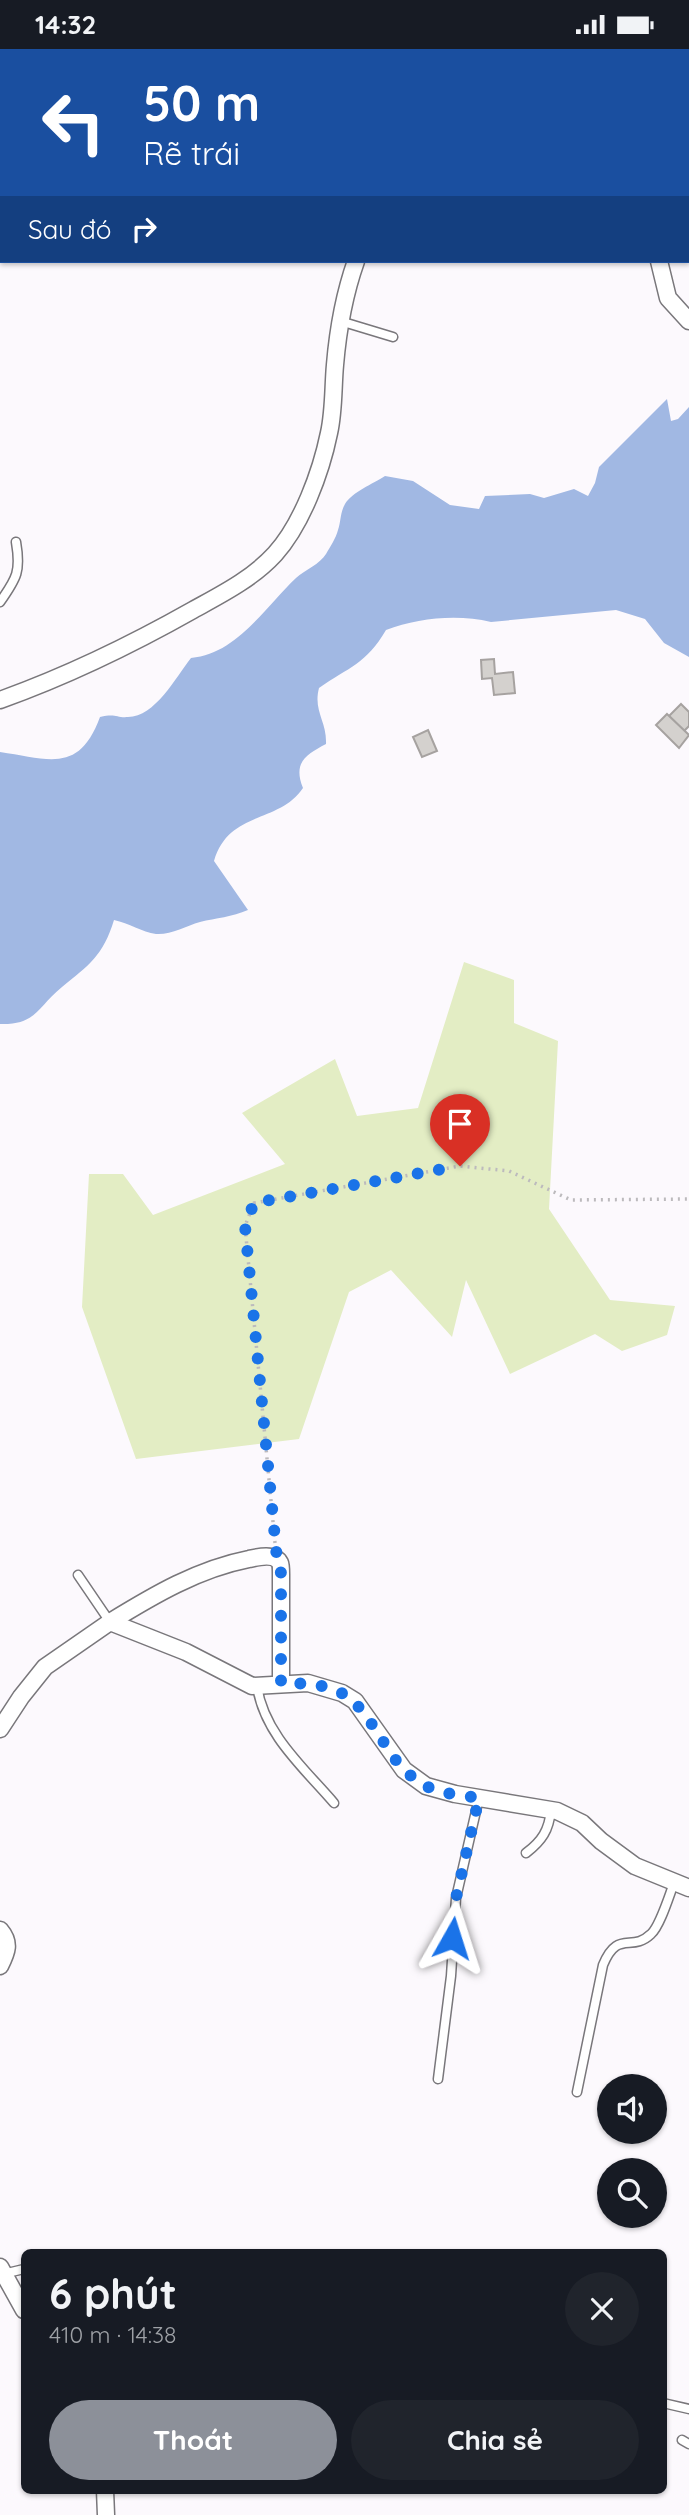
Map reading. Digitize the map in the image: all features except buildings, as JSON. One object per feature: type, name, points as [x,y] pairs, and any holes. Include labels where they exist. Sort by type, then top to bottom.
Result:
[{"type":"street","points":[[0,700],[67,674],[153,632],[240,584],[278,552],[309,495],[323,457],[332,414],[340,321],[355,263]]},
{"type":"street","points":[[659,263],[668,298],[689,321]]},
{"type":"street","points":[[0,1729],[21,1697],[46,1667],[93,1632],[163,1591],[220,1565],[256,1557],[268,1556],[277,1559],[280,1564],[281,1683]]},
{"type":"street","points":[[110,1622],[186,1652],[257,1686],[308,1683],[342,1693],[355,1701],[392,1756],[426,1786],[439,1791],[551,1810],[582,1823],[635,1866],[681,1886]]},
{"type":"street","points":[[0,1930],[8,1945],[0,1966]]},
{"type":"street","points":[[2,2270],[21,2305]]},
{"type":"street","points":[[105,2494],[106,2515]]},
{"type":"lane","points":[[340,321],[393,337]]},
{"type":"lane","points":[[0,602],[16,579],[19,568],[16,542]]},
{"type":"lane","points":[[78,1575],[110,1622]]},
{"type":"lane","points":[[257,1686],[263,1714],[271,1728],[334,1803]]},
{"type":"lane","points":[[438,2079],[451,1976],[456,1898],[479,1798]]},
{"type":"lane","points":[[526,1853],[539,1844],[545,1834],[550,1825],[551,1810]]},
{"type":"lane","points":[[577,2092],[603,1965],[609,1950],[618,1943],[640,1941],[652,1933],[681,1886]]},
{"type":"lane","points":[[2,2270],[21,2269]]},
{"type":"lane","points":[[667,2404],[689,2409]]},
{"type":"path","points":[[277,1559],[245,1226],[254,1203],[460,1166],[509,1171],[571,1200],[689,1199]]},
{"type":"green space","points":[[464,962],[514,980],[514,1023],[558,1041],[549,1209],[610,1300],[675,1306],[667,1335],[622,1351],[595,1334],[510,1374],[466,1280],[452,1337],[391,1270],[349,1292],[299,1439],[136,1459],[82,1307],[89,1174],[123,1174],[153,1215],[285,1164],[242,1113],[335,1059],[357,1116],[418,1108]]},
{"type":"water","points":[[667,399],[671,421],[678,419],[689,407],[689,657],[664,643],[645,619],[616,610],[491,622],[465,618],[438,619],[386,630],[364,658],[319,688],[318,703],[326,744],[307,756],[300,766],[303,788],[281,807],[242,825],[221,845],[214,861],[248,910],[162,934],[151,933],[114,920],[105,943],[94,959],[36,1013],[22,1021],[0,1024],[0,752],[61,759],[82,747],[92,735],[100,717],[128,717],[147,710],[164,695],[191,658],[207,655],[236,639],[296,578],[320,561],[336,536],[342,511],[348,500],[385,476],[413,481],[450,505],[479,509],[485,496],[530,494],[544,498],[574,489],[588,496],[599,467]]},
{"type":"route","points":[[452,1938],[456,1898],[479,1798],[439,1791],[413,1777],[392,1756],[355,1701],[342,1693],[308,1683],[281,1683],[281,1574],[277,1559],[245,1226],[254,1203],[460,1166]]}]
